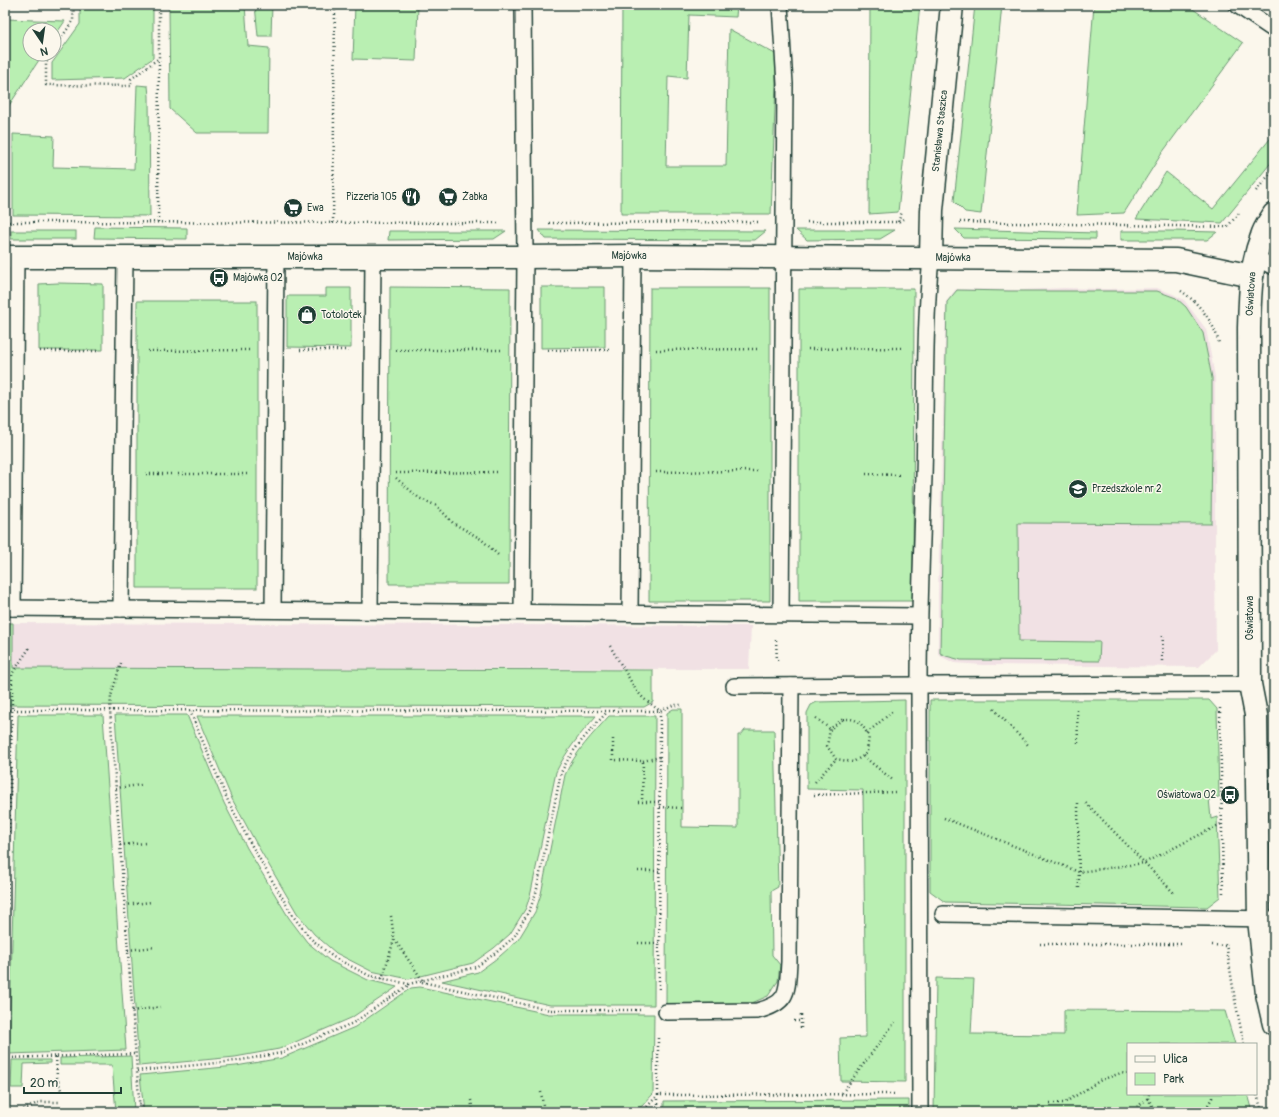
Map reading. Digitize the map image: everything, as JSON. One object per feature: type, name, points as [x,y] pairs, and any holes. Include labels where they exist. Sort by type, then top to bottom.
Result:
[{"type":"street","name":"Stanisława Staszica","points":[[931,258],[932,210],[952,5]]},
{"type":"street","name":"Oświatowa","points":[[1274,214],[1262,234],[1253,266],[1248,328],[1250,684],[1256,715],[1267,919],[1267,994],[1274,1024]]},
{"type":"street","name":"Majówka","points":[[11,257],[634,256],[931,258],[1176,260],[1253,266]]},
{"type":"lane","points":[[522,612],[525,257],[523,5]]},
{"type":"lane","points":[[778,614],[782,471],[784,257],[784,84],[780,5]]},
{"type":"lane","points":[[1237,5],[1274,30]]},
{"type":"lane","points":[[630,613],[634,256]]},
{"type":"lane","points":[[11,257],[15,351],[10,380],[9,608],[919,616]]},
{"type":"lane","points":[[273,610],[276,257]]},
{"type":"lane","points":[[370,611],[373,257]]},
{"type":"lane","points":[[121,609],[125,258]]},
{"type":"lane","points":[[920,1112],[913,797],[919,691],[919,616],[924,476],[926,348],[931,258]]},
{"type":"lane","points":[[1253,266],[1274,267]]},
{"type":"lane","points":[[734,686],[784,686],[919,691],[1250,684]]},
{"type":"lane","points":[[663,1011],[757,1011],[779,1003],[787,988],[789,955],[784,686]]},
{"type":"lane","points":[[943,914],[1267,919]]},
{"type":"path","points":[[62,37],[73,20],[74,5]]},
{"type":"path","points":[[158,222],[159,5]]},
{"type":"path","points":[[333,223],[335,5]]},
{"type":"path","points":[[47,62],[46,85],[131,86],[130,79],[159,58]]},
{"type":"path","points":[[1256,192],[1274,169]]},
{"type":"path","points":[[5,222],[898,222],[917,210],[932,210],[946,211],[958,222],[1224,228],[1229,226],[1243,209]]},
{"type":"path","points":[[15,351],[926,348]]},
{"type":"path","points":[[632,472],[782,471]]},
{"type":"path","points":[[522,577],[481,538],[453,523],[437,506],[419,498],[391,473],[523,472]]},
{"type":"path","points":[[122,474],[274,473]]},
{"type":"path","points":[[866,474],[924,476]]},
{"type":"path","points":[[778,614],[784,686]]},
{"type":"path","points":[[1162,666],[1163,634]]},
{"type":"path","points":[[610,646],[636,690],[643,698],[660,711]]},
{"type":"path","points":[[5,1000],[12,674],[30,647]]},
{"type":"path","points":[[121,663],[111,696],[110,710],[140,1112]]},
{"type":"path","points":[[867,733],[908,698],[919,691]]},
{"type":"path","points":[[5,710],[660,711],[673,705],[681,705]]},
{"type":"path","points":[[1217,705],[1220,708],[1223,898]]},
{"type":"path","points":[[1077,706],[1078,743]]},
{"type":"path","points":[[992,708],[1028,745]]},
{"type":"path","points":[[190,711],[228,801],[252,846],[293,916],[310,938],[333,957],[370,976],[409,984],[422,982],[476,967],[514,938],[530,910],[536,893],[561,774],[565,764],[583,738],[607,711]]},
{"type":"path","points":[[658,1112],[663,1011],[659,943],[660,711]]},
{"type":"path","points":[[843,719],[850,719],[860,722],[867,733],[870,736],[867,752],[853,762],[836,759],[827,746],[830,729],[843,719]]},
{"type":"path","points":[[613,739],[613,760],[643,761],[660,757]]},
{"type":"path","points":[[863,756],[930,812],[1079,872],[1144,863],[1222,824]]},
{"type":"path","points":[[812,785],[836,759]]},
{"type":"path","points":[[643,761],[640,802],[660,802]]},
{"type":"path","points":[[116,788],[141,785]]},
{"type":"path","points":[[810,795],[913,797]]},
{"type":"path","points":[[5,798],[10,798]]},
{"type":"path","points":[[1078,803],[1079,916]]},
{"type":"path","points":[[1086,803],[1199,919],[1225,941],[1244,1043]]},
{"type":"path","points":[[660,807],[682,808]]},
{"type":"path","points":[[120,845],[146,843]]},
{"type":"path","points":[[638,871],[659,871]]},
{"type":"path","points":[[125,905],[151,902]]},
{"type":"path","points":[[382,979],[394,939],[391,916]]},
{"type":"path","points":[[394,939],[422,982],[550,1010],[663,1011]]},
{"type":"path","points":[[638,943],[659,943]]},
{"type":"path","points":[[1040,944],[1185,944]]},
{"type":"path","points":[[1208,944],[1226,946]]},
{"type":"path","points":[[128,950],[155,947]]},
{"type":"path","points":[[137,1070],[236,1062],[281,1053],[353,1023],[409,984]]},
{"type":"path","points":[[132,1011],[160,1007]]},
{"type":"path","points":[[842,1094],[898,1017]]},
{"type":"path","points":[[801,1021],[801,1028]]},
{"type":"path","points":[[5,1058],[136,1054]]},
{"type":"path","points":[[56,1057],[57,1077],[61,1090]]},
{"type":"path","points":[[1050,1103],[1064,1103],[1101,1080],[1121,1074],[1127,1074]]},
{"type":"path","points":[[541,1092],[544,1112]]},
{"type":"path","points":[[640,1112],[645,1109],[658,1095],[842,1094],[920,1096]]},
{"type":"path","points":[[1257,1094],[1262,1112]]},
{"type":"path","points":[[1204,1112],[1212,1098],[1212,1095]]},
{"type":"path","points":[[1131,1112],[1148,1098],[1155,1112]]},
{"type":"path","points":[[471,1100],[473,1112]]},
{"type":"path","points":[[20,1112],[39,1102],[61,1102]]},
{"type":"path","points":[[139,1103],[146,1112]]},
{"type":"path","points":[[1207,1108],[1220,1112]]},
{"type":"shaded area","name":"Przedszkole nr 2","points":[[1064,288],[1157,288],[1184,300],[1206,329],[1215,377],[1216,650],[1199,667],[983,665],[954,663],[938,655],[938,595],[946,302],[956,289],[1022,290]]},
{"type":"shaded area","points":[[13,623],[751,626],[749,669],[13,668]]},
{"type":"green space","points":[[80,5],[153,5],[153,58],[125,78],[52,80],[52,63],[62,62],[62,49],[80,24]]},
{"type":"green space","points":[[169,5],[245,5],[248,46],[269,48],[268,133],[197,133],[170,109]]},
{"type":"green space","points":[[255,5],[272,5],[271,36],[258,36]]},
{"type":"green space","points":[[355,5],[418,5],[416,61],[353,59]]},
{"type":"green space","points":[[622,5],[737,5],[736,17],[689,15],[687,78],[668,76],[666,166],[726,166],[729,29],[777,55],[771,214],[621,214]]},
{"type":"green space","points":[[870,5],[920,5],[898,212],[869,214]]},
{"type":"green space","points":[[975,5],[1002,5],[981,214],[965,212],[954,201]]},
{"type":"green space","points":[[1094,5],[1187,5],[1243,43],[1162,153],[1124,213],[1077,215]]},
{"type":"green space","points":[[5,19],[65,21],[62,25],[62,22],[22,22],[22,62],[38,62],[8,107],[5,107]]},
{"type":"green space","points":[[137,85],[148,86],[149,96],[150,216],[13,215],[13,134],[54,136],[53,167],[134,169]]},
{"type":"green space","points":[[1274,134],[1274,159],[1222,223],[1136,219],[1166,172],[1213,209]]},
{"type":"green space","points":[[95,227],[187,228],[187,239],[94,238]]},
{"type":"green space","points":[[955,229],[1096,233],[1096,239],[964,238]]},
{"type":"green space","points":[[539,230],[766,231],[755,240],[546,239]]},
{"type":"green space","points":[[796,230],[895,230],[880,239],[807,240]]},
{"type":"green space","points":[[11,231],[76,231],[76,239],[11,239]]},
{"type":"green space","points":[[389,231],[506,231],[494,239],[388,240]]},
{"type":"green space","points":[[1121,231],[1217,232],[1207,240],[1121,240]]},
{"type":"green space","points":[[39,284],[103,284],[103,350],[39,350]]},
{"type":"green space","points":[[390,287],[510,288],[509,584],[389,584]]},
{"type":"green space","points":[[541,287],[605,287],[605,347],[541,348]]},
{"type":"green space","points":[[326,288],[351,288],[351,348],[287,347],[287,296],[326,296]]},
{"type":"green space","points":[[650,288],[770,288],[770,601],[649,601]]},
{"type":"green space","points":[[799,289],[914,289],[913,601],[799,601]]},
{"type":"green space","name":"Przedszkole nr 2","points":[[957,290],[1157,291],[1176,298],[1186,307],[1203,333],[1212,378],[1211,524],[1018,523],[1019,641],[1100,642],[1099,661],[961,660],[940,653],[947,302]]},
{"type":"green space","points":[[137,301],[257,301],[257,588],[137,588]]},
{"type":"green space","points":[[1274,366],[1274,583],[1273,580]]},
{"type":"green space","points":[[5,623],[13,623],[13,668],[653,670],[653,702],[644,707],[5,705]]},
{"type":"green space","points":[[905,700],[905,1082],[841,1081],[840,1038],[866,1037],[863,790],[807,789],[807,713],[811,705],[817,702]]},
{"type":"green space","points":[[930,700],[1209,700],[1217,709],[1219,797],[1209,798],[1211,819],[1217,817],[1220,897],[1207,907],[945,902],[930,891]]},
{"type":"green space","points":[[673,709],[682,709],[682,827],[738,828],[738,735],[741,735],[745,730],[774,730],[778,887],[771,891],[772,955],[780,965],[778,981],[768,996],[745,1006],[666,1006],[667,713]]},
{"type":"green space","points":[[18,715],[103,715],[126,1050],[9,1054]]},
{"type":"green space","points":[[115,715],[187,715],[224,803],[247,848],[289,918],[307,942],[330,961],[368,980],[397,987],[351,1018],[279,1049],[235,1057],[139,1066]]},
{"type":"green space","points":[[197,716],[596,716],[569,750],[556,772],[531,892],[526,908],[510,934],[473,963],[409,979],[371,971],[336,953],[314,934],[297,913],[232,799]]},
{"type":"green space","points":[[609,716],[655,716],[654,1005],[550,1005],[442,981],[478,972],[500,956],[518,940],[535,912],[541,894],[565,775],[579,751]]},
{"type":"green space","points":[[936,978],[974,979],[971,1034],[1064,1035],[1064,1010],[1225,1011],[1235,1043],[1127,1043],[1127,1095],[1248,1095],[1253,1112],[934,1112]]},
{"type":"green space","points":[[420,987],[549,1014],[654,1014],[653,1094],[642,1106],[631,1112],[144,1112],[140,1075],[236,1066],[282,1058],[355,1027],[411,988]]},
{"type":"green space","points":[[131,1056],[134,1112],[116,1112],[112,1065],[60,1065],[60,1058]]},
{"type":"green space","points":[[12,1060],[50,1060],[50,1063],[24,1064],[23,1088],[11,1088]]},
{"type":"green space","points":[[909,1100],[909,1112],[664,1112],[664,1101]]},
{"type":"place","name":"Pizzeria 105","points":[[411,197]]},
{"type":"place","name":"Żabka","points":[[448,197]]},
{"type":"place","name":"Ewa","points":[[293,208]]},
{"type":"place","name":"Majówka 02","points":[[219,278]]},
{"type":"place","name":"Totolotek","points":[[307,315]]},
{"type":"place","name":"Przedszkole nr 2","points":[[1078,489]]},
{"type":"place","name":"Oświatowa 02","points":[[1230,795]]}]
